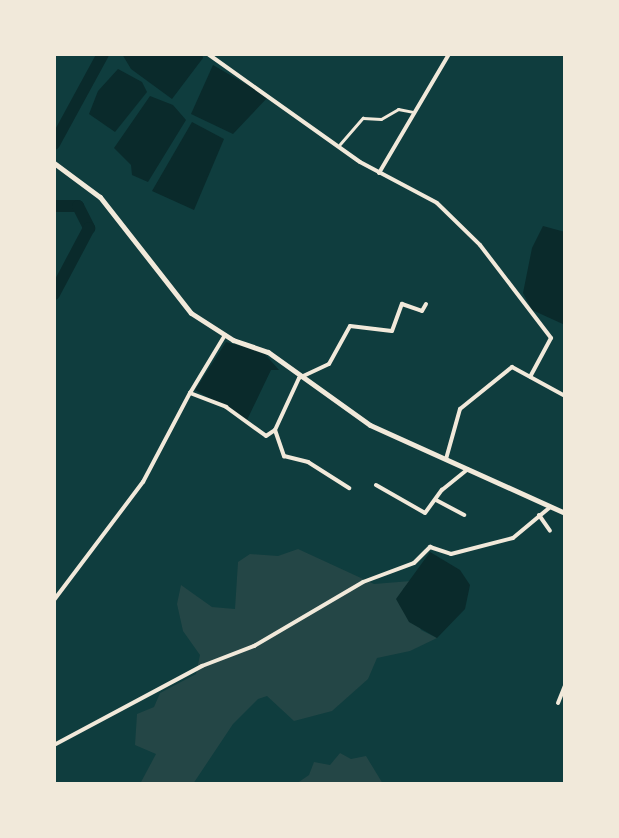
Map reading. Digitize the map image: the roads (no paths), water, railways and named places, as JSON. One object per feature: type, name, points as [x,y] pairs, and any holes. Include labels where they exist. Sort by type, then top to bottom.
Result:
[{"type":"main road","points":[[54,163],[100,197],[191,313],[225,335],[268,352],[299,378],[370,425],[549,508],[565,513]]},
{"type":"street","points":[[208,54],[379,173],[437,202],[516,286],[517,298],[551,338],[530,377]]},
{"type":"street","points":[[379,173],[449,54]]},
{"type":"street","points":[[340,144],[363,118],[381,118],[398,109],[413,112]]},
{"type":"street","points":[[190,393],[226,407],[266,436],[275,430],[299,378],[329,364],[350,326],[392,332],[402,304],[422,311],[426,304]]},
{"type":"street","points":[[54,600],[143,483],[190,393],[225,335]]},
{"type":"street","points":[[446,459],[460,409],[512,367],[565,396]]},
{"type":"street","points":[[275,430],[284,456],[308,462],[349,488]]},
{"type":"street","points":[[376,485],[418,512],[425,513],[468,470]]},
{"type":"street","points":[[436,500],[464,515]]},
{"type":"street","points":[[54,745],[202,666],[254,646],[363,582],[414,562],[430,547],[451,554],[513,537],[549,508]]},
{"type":"street","points":[[539,514],[550,531]]},
{"type":"street","points":[[558,703],[563,696],[565,686]]},
{"type":"waterway","points":[[54,144],[103,54]]},
{"type":"waterway","points":[[54,206],[78,206],[89,228],[54,294]]}]
